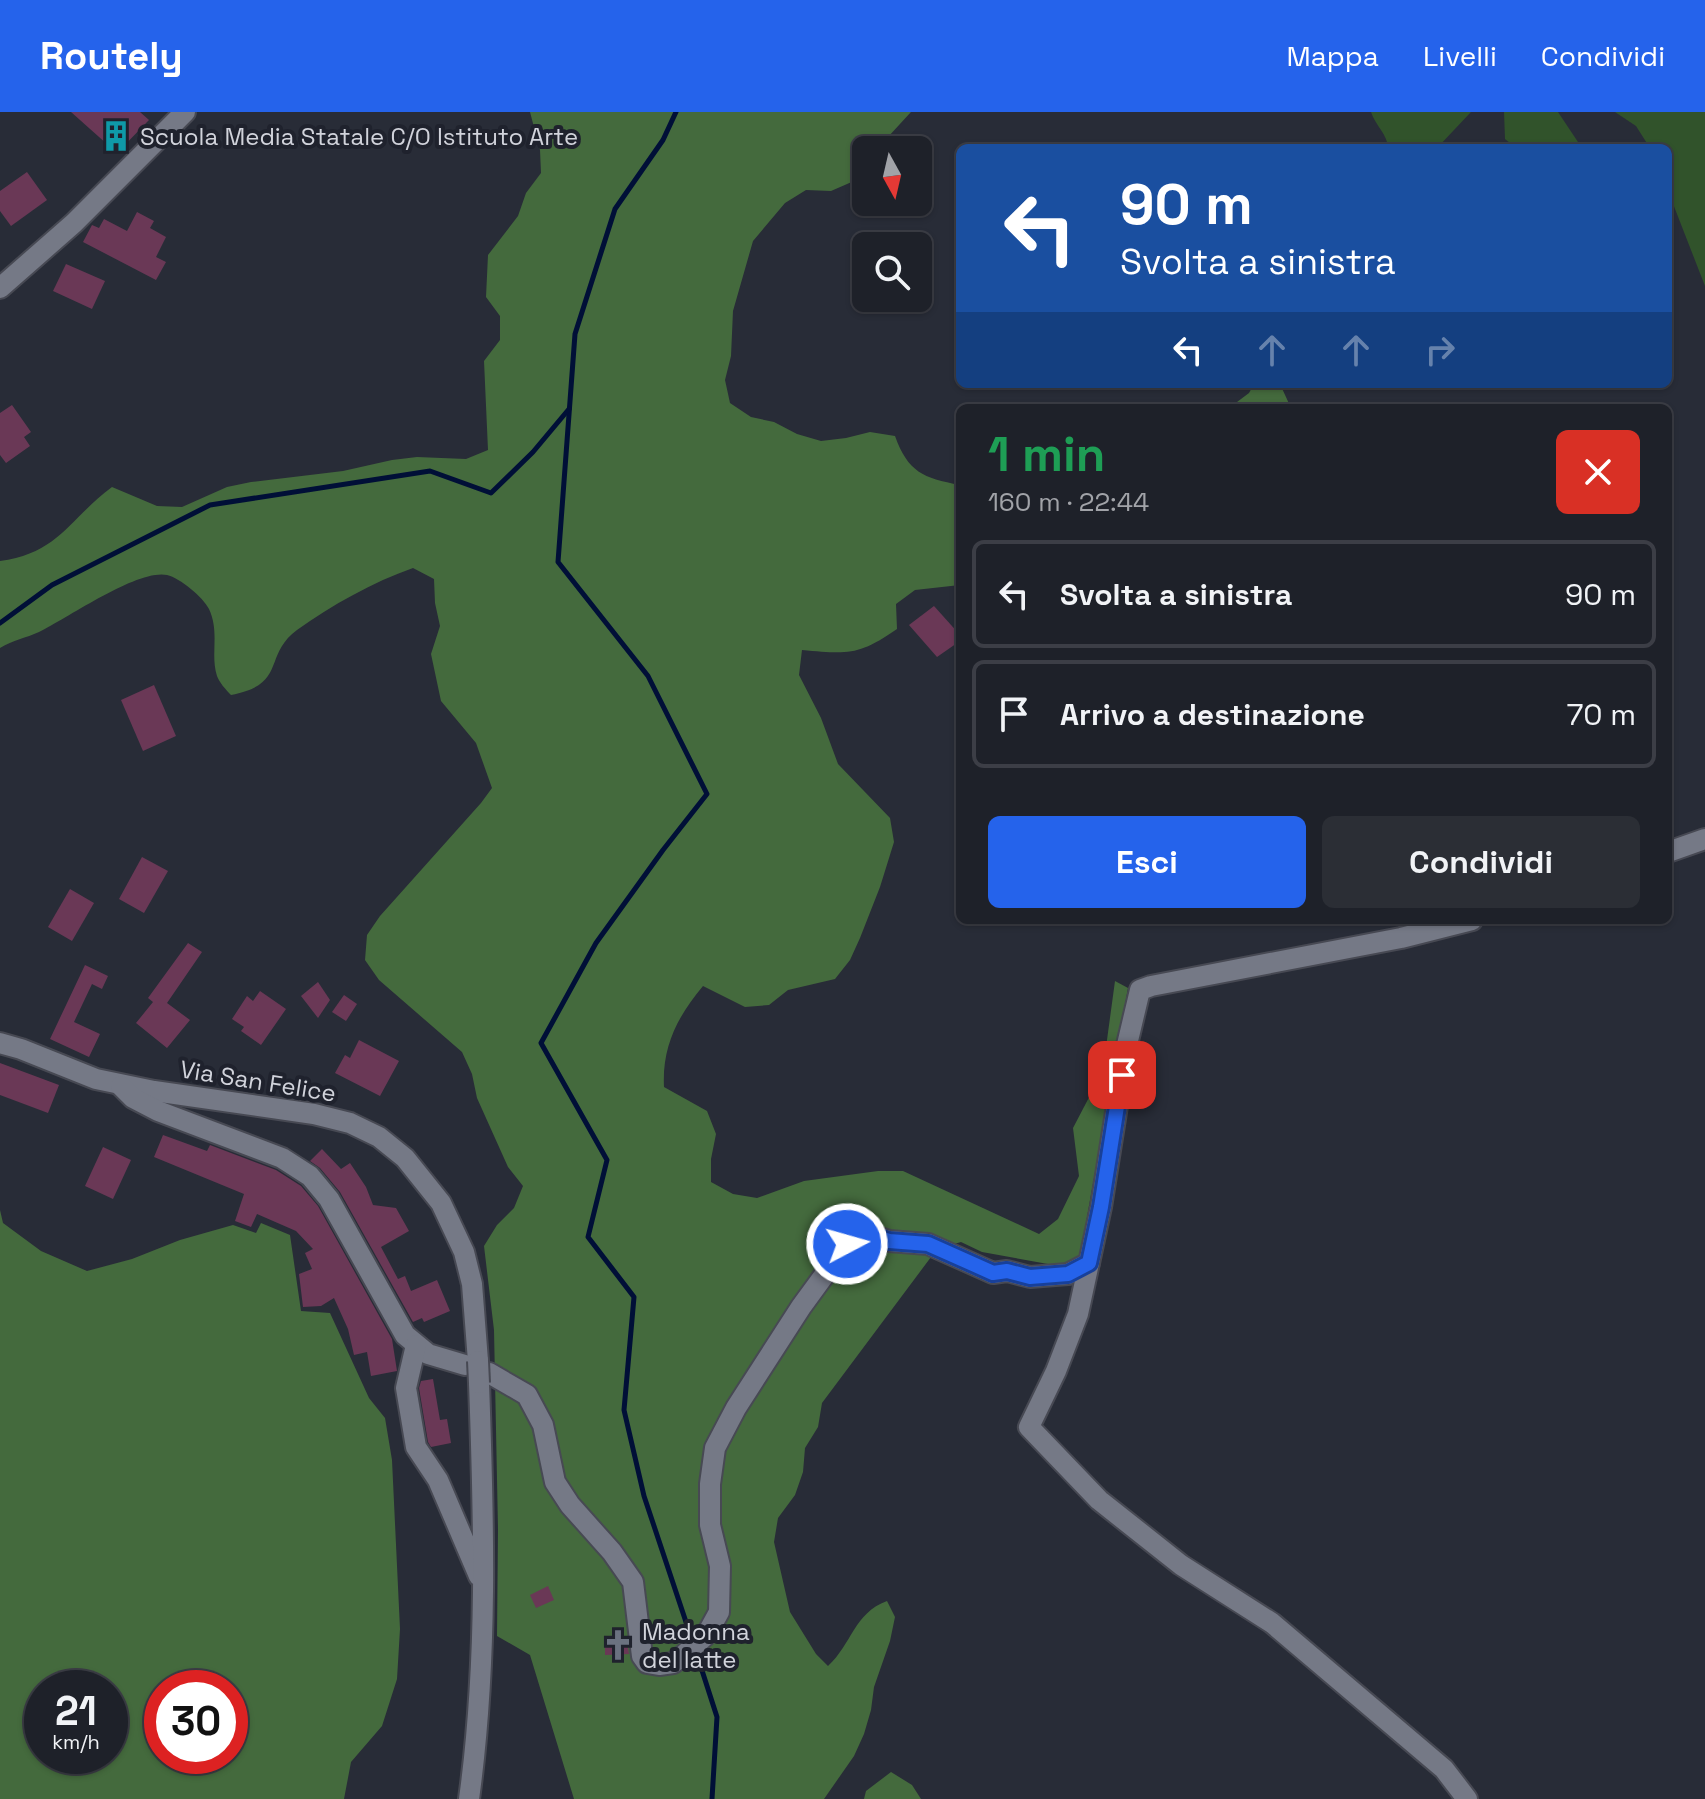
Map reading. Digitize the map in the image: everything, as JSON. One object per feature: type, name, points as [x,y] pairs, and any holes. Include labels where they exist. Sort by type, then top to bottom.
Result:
[{"type":"street","points":[[0,288],[74,223],[185,112]]},
{"type":"street","points":[[1672,851],[1705,839]]},
{"type":"street","points":[[1456,924],[1401,938],[1140,990],[1126,1049],[1101,1207],[1078,1314],[1056,1371],[1029,1427],[1099,1500],[1181,1565],[1272,1623],[1444,1769],[1467,1799]]},
{"type":"street","name":"Via San Felice","points":[[0,1043],[96,1079],[154,1091],[314,1114],[350,1123],[379,1137],[405,1158],[441,1203],[459,1239],[472,1284],[478,1371],[483,1626],[476,1746],[469,1799]]},
{"type":"street","points":[[119,1083],[133,1098],[158,1111],[282,1158],[310,1176],[329,1199],[405,1335],[428,1354],[478,1371],[527,1395],[543,1425],[555,1482],[633,1582],[642,1656],[647,1663],[673,1663],[707,1634],[719,1612],[720,1566],[710,1525],[710,1484],[715,1448],[736,1408],[801,1307],[847,1244],[870,1235],[889,1241],[928,1244],[993,1273],[1007,1271],[1030,1277],[1068,1274],[1089,1263]]},
{"type":"street","points":[[416,1345],[406,1388],[416,1447],[438,1480],[482,1582]]},
{"type":"green space","points":[[530,112],[911,112],[889,136],[852,136],[852,182],[831,191],[806,190],[785,203],[753,241],[733,311],[731,356],[725,380],[730,403],[751,417],[774,422],[797,434],[821,441],[870,432],[895,436],[905,458],[918,471],[956,484],[956,585],[915,590],[896,604],[897,629],[862,649],[842,652],[802,650],[799,675],[821,718],[838,764],[890,818],[894,842],[860,938],[850,960],[835,979],[788,990],[769,1005],[745,1007],[703,986],[679,1021],[666,1059],[664,1087],[707,1111],[716,1134],[711,1182],[733,1194],[757,1198],[804,1181],[878,1171],[903,1171],[1039,1234],[1058,1219],[1079,1176],[1073,1128],[1104,1062],[1115,981],[1128,988],[1080,1256],[1059,1266],[982,1252],[961,1242],[937,1249],[822,1403],[818,1427],[805,1448],[803,1472],[795,1495],[778,1518],[774,1542],[790,1612],[816,1654],[828,1666],[860,1621],[876,1606],[887,1601],[895,1617],[864,1734],[854,1756],[824,1799],[574,1799],[530,1655],[497,1636],[494,1330],[484,1246],[497,1225],[514,1208],[523,1186],[508,1167],[477,1098],[472,1074],[462,1052],[379,980],[365,960],[367,935],[380,916],[492,788],[476,743],[441,701],[431,654],[440,626],[434,579],[413,568],[339,603],[286,640],[268,676],[260,684],[231,695],[217,676],[214,626],[209,609],[191,589],[167,575],[138,579],[39,632],[0,648],[0,561],[20,557],[50,543],[112,487],[157,506],[182,507],[227,487],[251,482],[343,471],[417,457],[466,459],[488,450],[484,361],[500,340],[500,316],[486,297],[488,255],[518,216],[526,193],[541,173],[540,150]]},
{"type":"green space","points":[[1371,112],[1471,112],[1441,144],[1387,144]]},
{"type":"green space","points":[[1504,112],[1558,112],[1579,144],[1511,144],[1505,139]]},
{"type":"green space","points":[[1615,112],[1705,112],[1705,286],[1672,201],[1672,144],[1647,144],[1636,126]]},
{"type":"green space","points":[[1252,388],[1282,388],[1289,404],[1234,404]]},
{"type":"green space","points":[[0,1210],[3,1223],[41,1251],[87,1271],[233,1225],[256,1233],[261,1223],[290,1235],[301,1311],[330,1313],[369,1398],[385,1418],[392,1460],[400,1629],[397,1679],[382,1726],[351,1762],[344,1799],[0,1799]]},
{"type":"green space","points":[[891,1772],[912,1785],[921,1799],[864,1799],[866,1791]]},
{"type":"building","name":"Scuola Media Statale C/O Istituto Arte","points":[[71,112],[140,112],[149,120],[117,153]]},
{"type":"building","points":[[27,172],[47,200],[11,226],[0,211],[0,191]]},
{"type":"building","points":[[137,212],[154,221],[150,228],[166,237],[156,257],[166,262],[156,280],[83,242],[92,225],[99,228],[104,219],[127,231]]},
{"type":"building","points":[[66,264],[105,281],[92,309],[53,291]]},
{"type":"building","points":[[12,405],[31,432],[24,437],[30,446],[6,463],[0,455],[0,413]]},
{"type":"building","points":[[934,606],[956,631],[956,644],[937,657],[909,625]]},
{"type":"building","points":[[154,685],[176,736],[143,751],[121,700]]},
{"type":"building","points":[[142,857],[168,871],[144,913],[119,899]]},
{"type":"building","points":[[70,889],[94,903],[72,941],[48,927]]},
{"type":"building","points":[[188,943],[202,952],[167,1003],[190,1020],[167,1048],[136,1023],[153,1002],[148,998]]},
{"type":"building","points":[[85,965],[108,976],[102,989],[92,984],[74,1022],[100,1034],[89,1057],[50,1039]]},
{"type":"building","points":[[318,982],[330,1000],[318,1018],[301,996]]},
{"type":"building","points":[[260,991],[286,1009],[261,1045],[241,1031],[244,1027],[232,1019],[247,996],[253,1001]]},
{"type":"building","points":[[344,995],[357,1004],[346,1021],[332,1012]]},
{"type":"building","points":[[359,1040],[399,1061],[380,1096],[335,1073],[345,1055],[350,1058]]},
{"type":"building","points":[[0,1063],[59,1085],[48,1113],[0,1095]]},
{"type":"building","points":[[163,1135],[207,1151],[210,1145],[276,1170],[301,1186],[318,1206],[392,1339],[397,1371],[371,1376],[367,1352],[354,1355],[348,1329],[334,1298],[321,1306],[303,1307],[299,1274],[312,1269],[305,1253],[313,1249],[296,1231],[257,1214],[251,1227],[235,1221],[244,1194],[154,1157]]},
{"type":"building","points":[[103,1147],[131,1160],[113,1199],[85,1186]]},
{"type":"building","points":[[322,1149],[341,1169],[350,1163],[366,1187],[373,1205],[396,1208],[409,1231],[381,1247],[398,1279],[405,1276],[411,1291],[437,1280],[450,1311],[424,1322],[422,1318],[413,1322],[340,1192],[310,1161]]},
{"type":"building","points":[[433,1379],[440,1420],[447,1419],[451,1443],[431,1447],[419,1388],[421,1381]]},
{"type":"building","points":[[548,1586],[554,1600],[536,1608],[530,1595]]},
{"type":"building","name":"Madonna del latte","points":[[626,1636],[629,1654],[605,1655],[605,1637]]},
{"type":"waterway","points":[[676,112],[663,140],[615,209],[575,334],[558,562],[648,676],[707,794],[596,943],[541,1043],[607,1160],[588,1237],[634,1297],[624,1410],[644,1496],[691,1637]]},
{"type":"waterway","points":[[0,623],[52,585],[210,505],[430,471],[491,493],[533,452],[569,409]]},
{"type":"waterway","points":[[698,1658],[717,1717],[712,1799]]},
{"type":"place","name":"Scuola Media Statale C/O Istituto Arte","points":[[116,136]]},
{"type":"place","name":"Madonna del latte","points":[[618,1645]]},
{"type":"route","points":[[847,1244],[870,1235],[889,1241],[928,1244],[993,1273],[1007,1271],[1030,1277],[1068,1274],[1089,1263],[1122,1075]]}]
